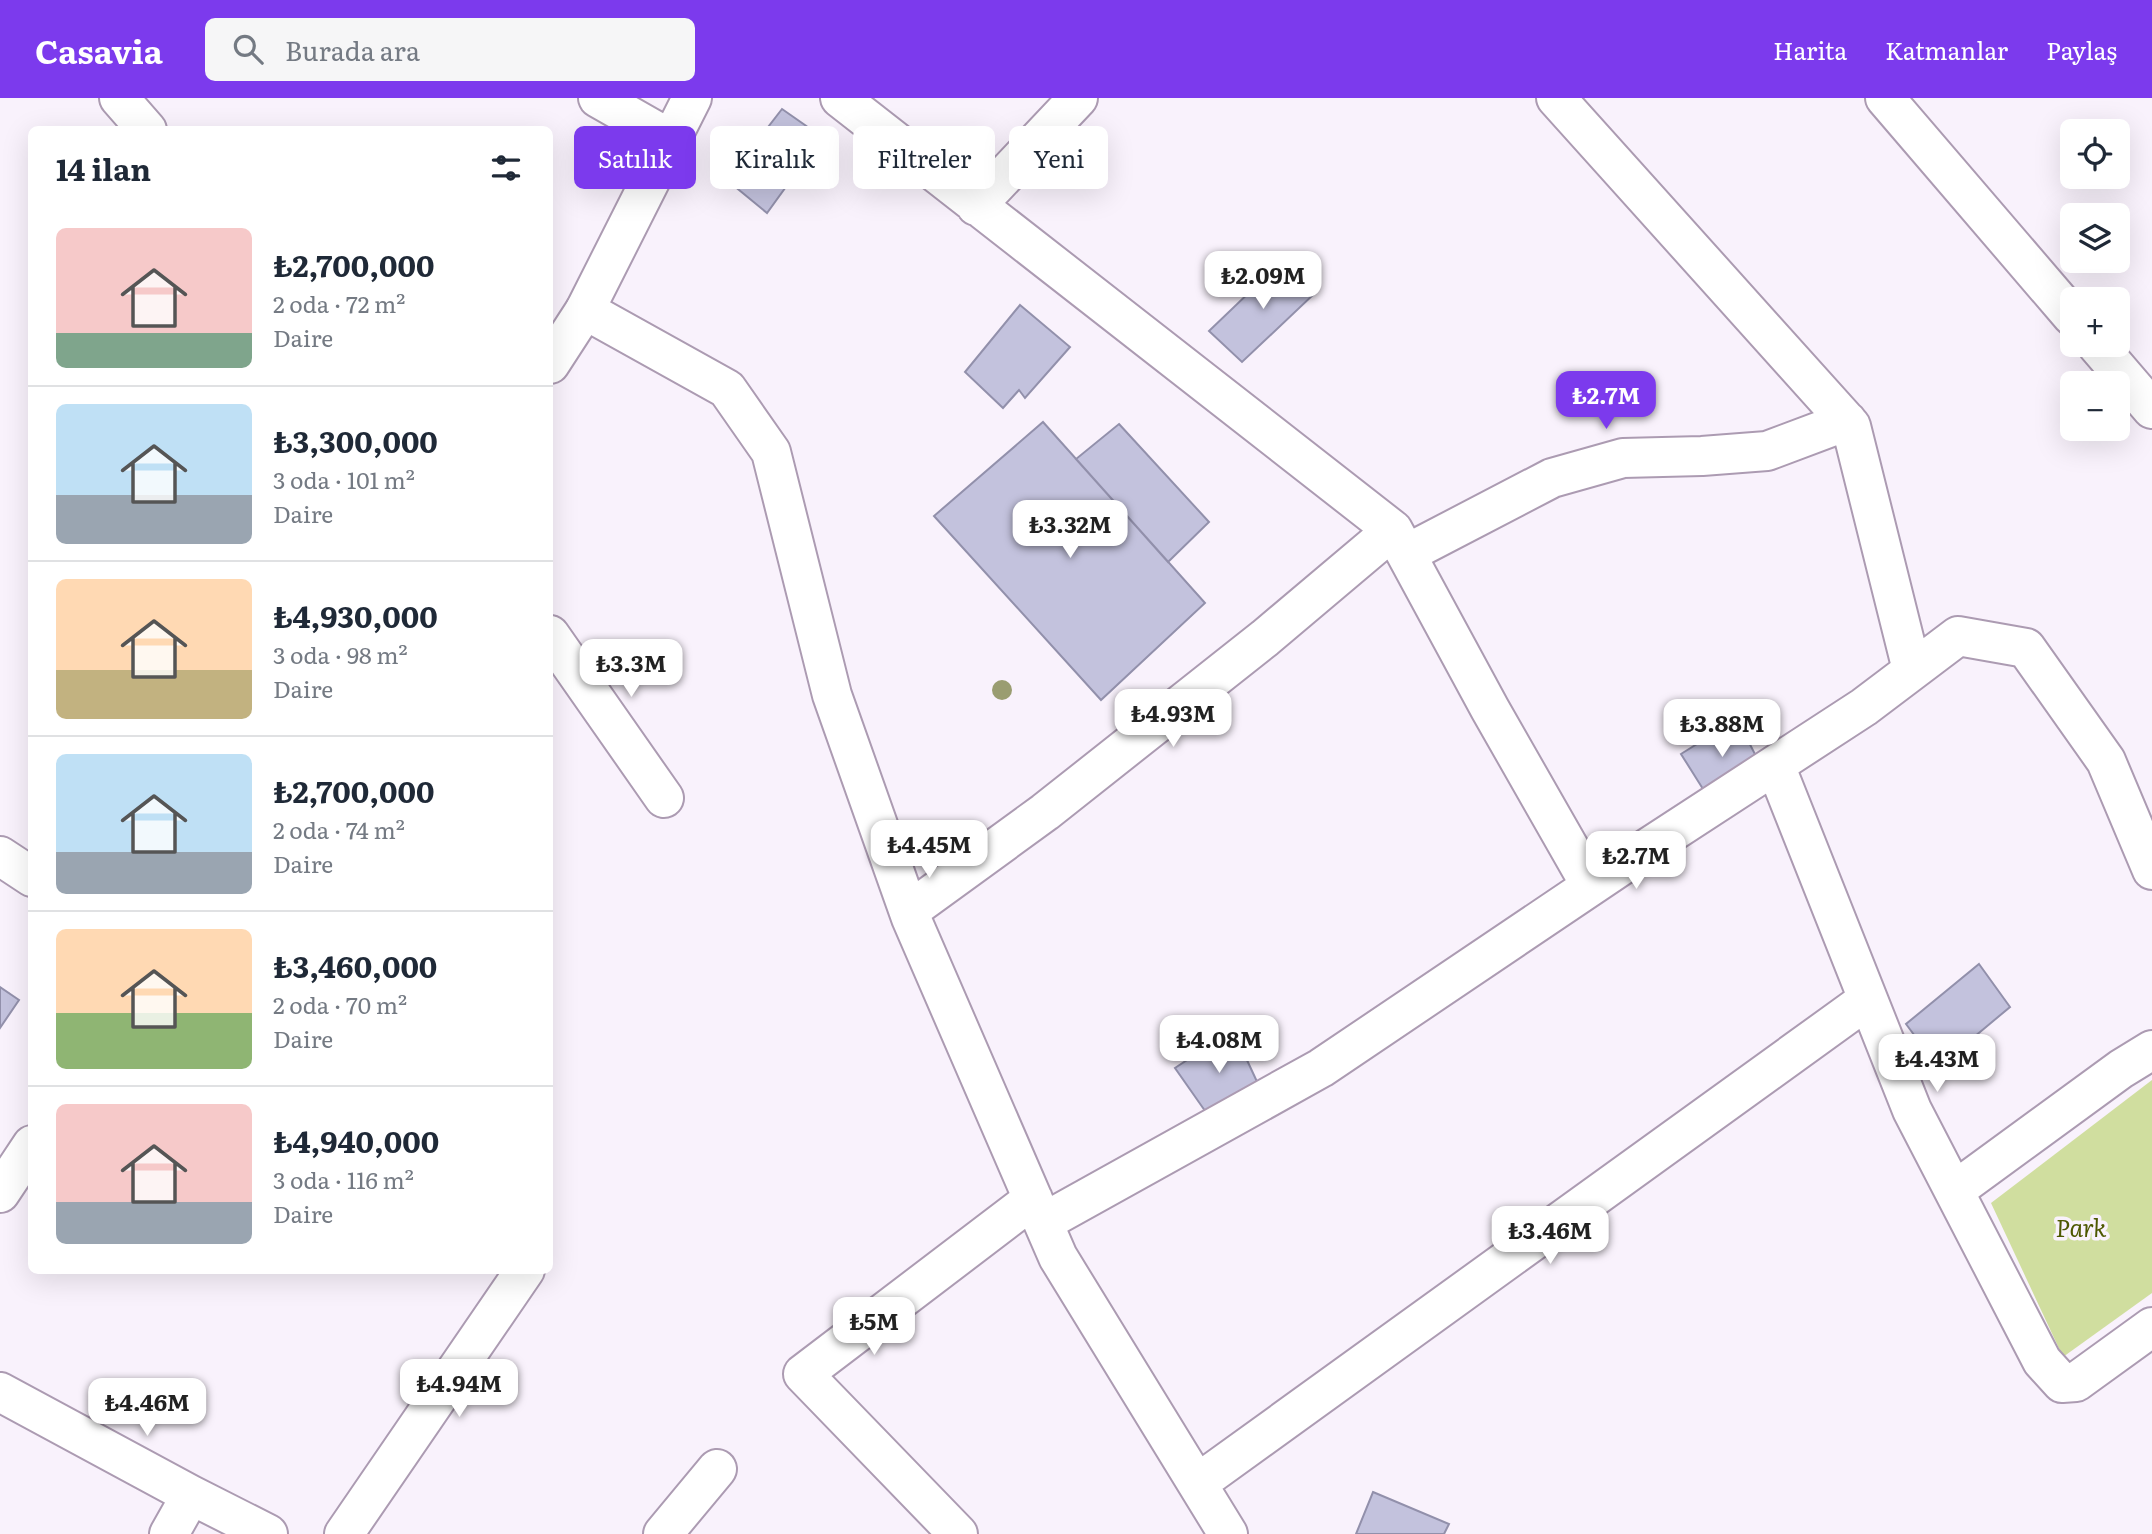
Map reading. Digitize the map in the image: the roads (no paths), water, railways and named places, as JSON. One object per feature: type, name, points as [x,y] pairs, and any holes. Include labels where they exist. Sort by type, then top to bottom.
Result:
[{"type":"street","points":[[119,98],[144,126]]},
{"type":"street","points":[[598,98],[647,126]]},
{"type":"street","points":[[677,126],[692,98]]},
{"type":"street","points":[[840,98],[1400,542],[1591,886]]},
{"type":"street","points":[[976,206],[1077,98]]},
{"type":"street","points":[[1556,98],[1851,426],[1912,670]]},
{"type":"street","points":[[1885,98],[2060,302]]},
{"type":"street","points":[[553,359],[585,310],[645,189]]},
{"type":"street","points":[[585,310],[727,389],[771,452],[832,695],[909,911],[1058,1257],[1228,1534]]},
{"type":"street","points":[[2106,357],[2152,409]]},
{"type":"street","points":[[909,911],[1055,804],[1265,638],[1400,542],[1552,478],[1623,458],[1767,451],[1847,421]]},
{"type":"street","points":[[958,1534],[803,1374],[1038,1210],[1321,1068],[1864,707],[1958,636],[2026,648],[2106,761],[2152,870]]},
{"type":"street","points":[[553,639],[664,798]]},
{"type":"street","points":[[1775,765],[1912,1111],[2042,1361],[2062,1382],[2076,1382],[2152,1327]]},
{"type":"street","points":[[0,856],[28,874]]},
{"type":"street","points":[[1198,1483],[1867,1000]]},
{"type":"street","points":[[1954,1191],[2152,1050]]},
{"type":"street","points":[[0,1193],[28,1151]]},
{"type":"street","points":[[344,1534],[522,1274]]},
{"type":"street","points":[[0,1392],[268,1534]]},
{"type":"street","points":[[663,1534],[717,1469]]},
{"type":"street","points":[[169,1534],[191,1495]]},
{"type":"park label","name":"Park","points":[[2081,1226]]}]
